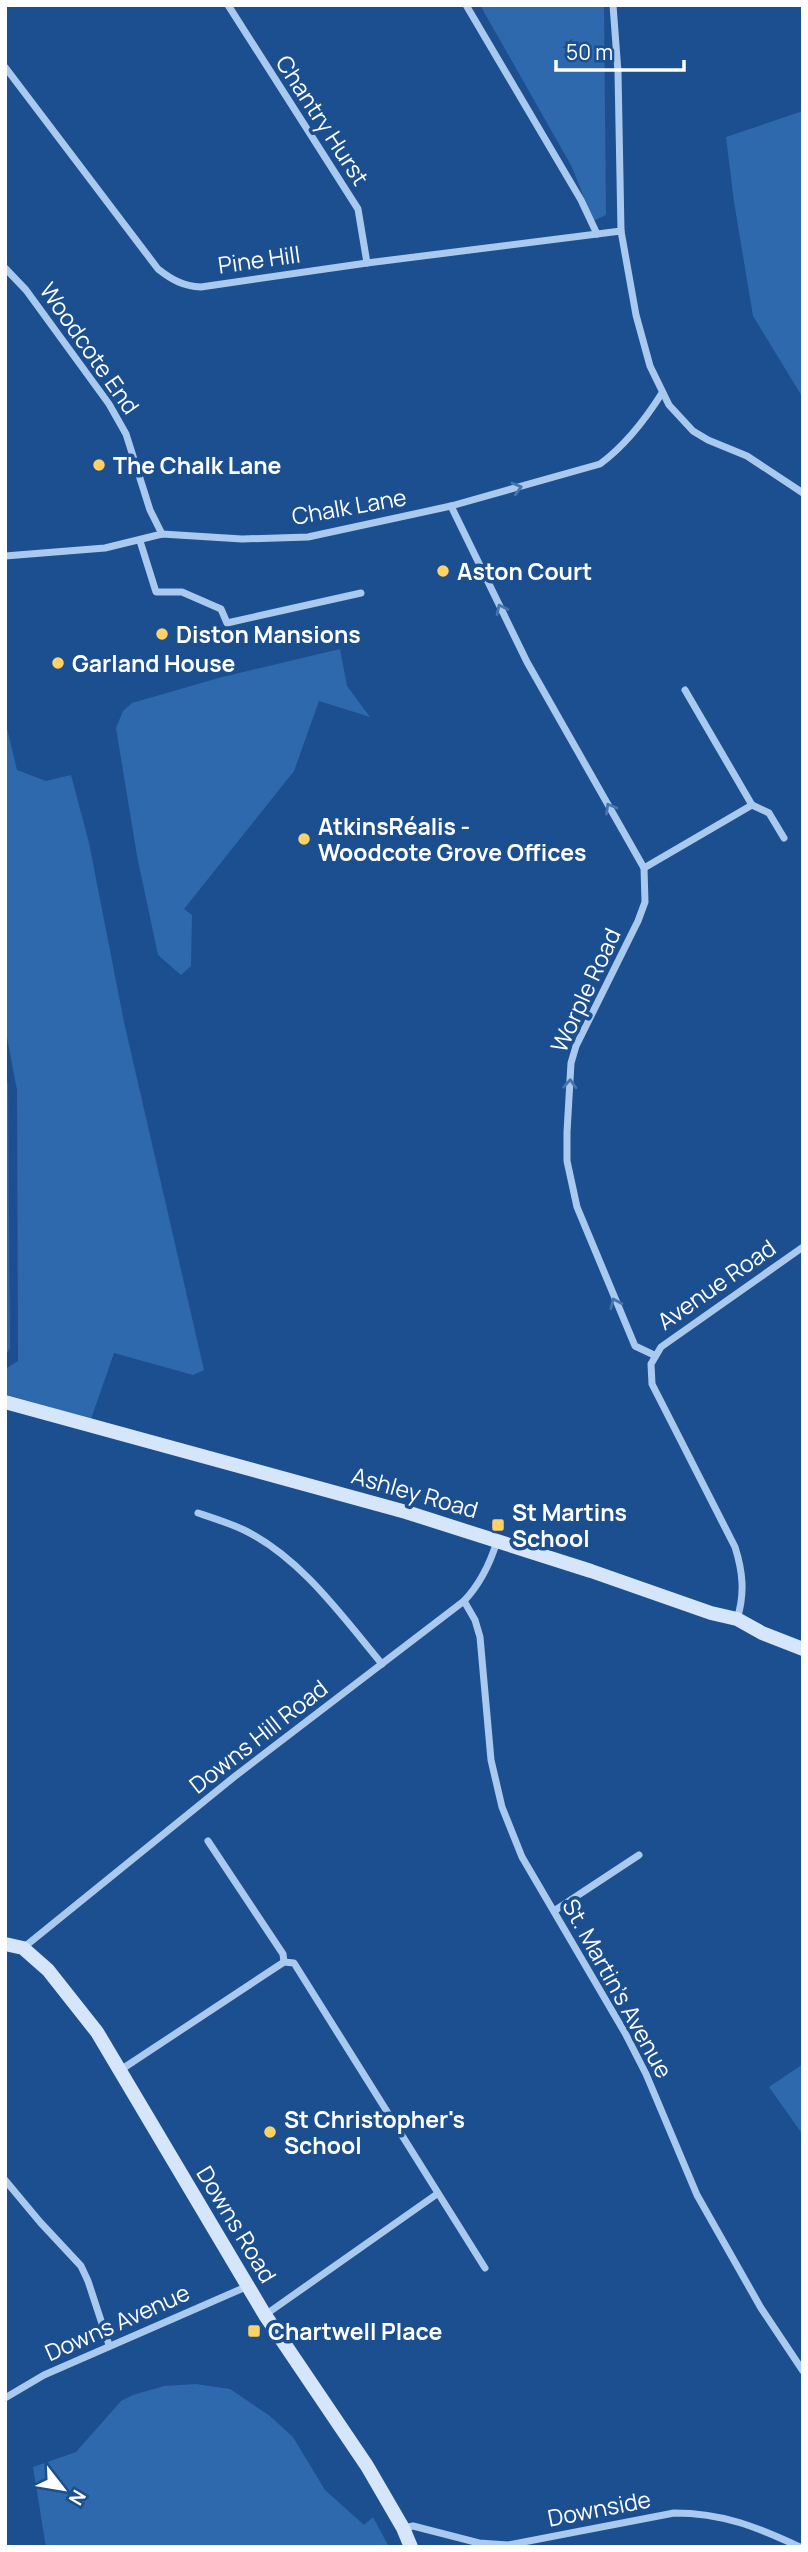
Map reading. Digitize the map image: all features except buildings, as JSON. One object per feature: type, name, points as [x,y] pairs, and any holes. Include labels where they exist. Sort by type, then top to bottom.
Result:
[{"type":"main road","name":"Ashley Road","points":[[5,1402],[395,1509],[497,1540],[711,1613],[737,1619],[762,1633],[803,1649]]},
{"type":"main road","name":"Downs Road","points":[[5,1944],[23,1948],[48,1970],[97,2032],[265,2315],[367,2466],[411,2547]]},
{"type":"street","name":"Chantry Hurst","points":[[228,5],[358,209],[367,263]]},
{"type":"street","points":[[466,5],[581,200],[597,234]]},
{"type":"street","points":[[613,5],[618,72],[621,231],[636,314],[650,366],[662,393],[678,417],[693,431],[747,456],[803,494]]},
{"type":"street","name":"Pine Hill","points":[[5,67],[146,253],[170,279],[186,286],[201,287],[621,231]]},
{"type":"street","name":"Woodcote End","points":[[5,268],[26,290],[109,404],[126,434],[150,510],[162,534]]},
{"type":"street","name":"Chalk Lane","points":[[5,556],[104,548],[162,534],[242,539],[308,537],[451,506],[600,464],[616,452],[633,433],[662,393]]},
{"type":"street","name":"Worple Road","points":[[451,506],[527,662],[644,868],[645,902],[638,921],[576,1046],[571,1063],[567,1161],[577,1207],[613,1299],[635,1346],[654,1355]]},
{"type":"street","points":[[140,541],[156,592],[182,592],[221,609],[227,623],[361,593]]},
{"type":"street","points":[[685,690],[752,805],[769,813],[784,838]]},
{"type":"street","points":[[644,868],[752,805]]},
{"type":"street","name":"Avenue Road","points":[[654,1355],[661,1347],[803,1247]]},
{"type":"street","points":[[654,1355],[651,1364],[652,1384],[736,1547],[742,1568],[743,1587],[742,1604],[737,1619]]},
{"type":"street","points":[[198,1513],[244,1530],[276,1551],[327,1597],[382,1664]]},
{"type":"street","name":"Downs Hill Road","points":[[23,1948],[234,1777],[464,1601],[475,1590],[490,1564],[497,1540]]},
{"type":"street","name":"St. Martin's Avenue","points":[[464,1601],[475,1620],[480,1637],[490,1749],[502,1807],[522,1857],[625,2033],[646,2074],[697,2195],[761,2308],[803,2371]]},
{"type":"street","points":[[208,1841],[283,1954],[284,1962]]},
{"type":"street","points":[[554,1911],[639,1855]]},
{"type":"street","points":[[118,2071],[284,1962],[294,1963],[485,2268]]},
{"type":"street","points":[[5,2179],[80,2266],[88,2281],[109,2345]]},
{"type":"street","points":[[265,2315],[438,2194]]},
{"type":"street","name":"Downs Avenue","points":[[5,2398],[44,2375],[109,2345],[248,2286]]},
{"type":"street","name":"Downside","points":[[403,2528],[413,2526],[479,2543],[508,2545],[674,2513],[697,2513],[727,2517],[800,2547]]},
{"type":"shaded area","points":[[480,5],[604,5],[606,215],[593,221],[572,167]]},
{"type":"shaded area","points":[[803,111],[803,398],[753,316],[726,137]]},
{"type":"shaded area","points":[[340,649],[347,686],[370,717],[319,701],[294,771],[184,909],[192,915],[191,966],[181,975],[158,955],[137,856],[116,728],[123,711],[132,703],[222,677]]},
{"type":"shaded area","points":[[5,720],[17,770],[46,781],[71,775],[89,843],[124,1022],[204,1370],[193,1375],[114,1353],[91,1419],[5,1394],[5,1369],[18,1361],[17,1090],[5,1027]]},
{"type":"shaded area","points":[[5,1069],[8,1085],[10,1348],[5,1356]]},
{"type":"shaded area","points":[[803,2064],[803,2135],[769,2087]]},
{"type":"shaded area","points":[[196,2384],[230,2389],[270,2416],[293,2437],[325,2490],[364,2525],[373,2517],[389,2547],[46,2547],[33,2467],[76,2452],[121,2401],[164,2386]]},
{"type":"place","name":"The Chalk Lane","points":[[99,465]]},
{"type":"place","name":"Aston Court","points":[[443,571]]},
{"type":"place","name":"Diston Mansions","points":[[162,634]]},
{"type":"place","name":"Garland House","points":[[58,663]]},
{"type":"place","name":"AtkinsRéalis - Woodcote Grove Offices","points":[[304,839]]},
{"type":"place","name":"St Martins School","points":[[498,1525]]},
{"type":"place","name":"St Christopher's School","points":[[270,2132]]},
{"type":"place","name":"Chartwell Place","points":[[254,2331]]}]
